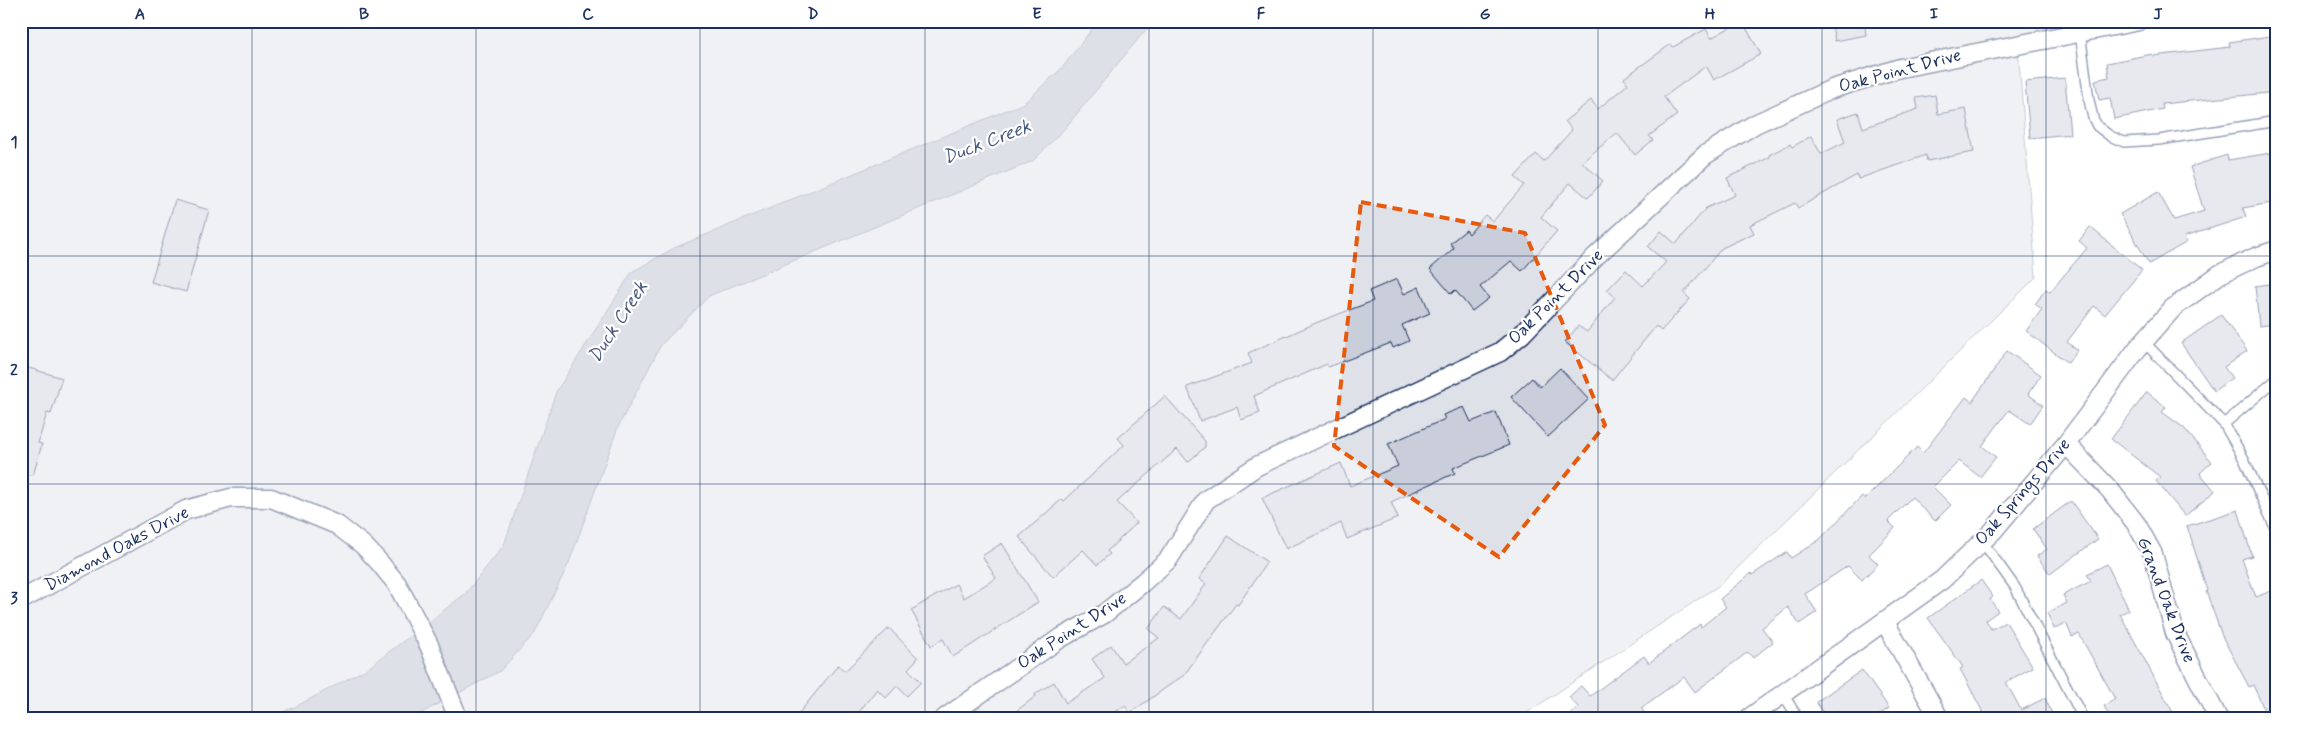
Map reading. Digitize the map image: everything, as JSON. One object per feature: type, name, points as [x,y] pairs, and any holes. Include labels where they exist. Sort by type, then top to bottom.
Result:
[{"type":"street","name":"Oak Point Drive","points":[[945,718],[1059,639],[1104,614],[1168,560],[1206,500],[1256,466],[1500,352],[1522,334],[1596,256],[1699,160],[1755,124],[1832,89],[1900,68],[2139,21]]},
{"type":"street","name":"Oak Springs Drive","points":[[1749,718],[1942,580],[1982,541],[2066,444],[2143,341],[2172,308],[2220,274],[2256,257],[2277,250]]},
{"type":"street","name":"Grand Oak Drive","points":[[2066,444],[2110,490],[2137,525],[2153,554],[2175,632],[2218,718]]},
{"type":"street","name":"Diamond Oaks Drive","points":[[21,600],[186,510],[231,498],[271,498],[337,525],[363,545],[379,562],[397,584],[425,636],[458,714]]},
{"type":"street","points":[[1885,622],[1939,718]]},
{"type":"lane","points":[[2080,32],[2093,118],[2097,126],[2110,136],[2124,142],[2159,140],[2277,121]]},
{"type":"lane","points":[[2143,341],[2224,424],[2244,459],[2277,532]]},
{"type":"lane","points":[[2224,424],[2277,379]]},
{"type":"lane","points":[[1982,541],[2015,587],[2082,718]]},
{"type":"lane","points":[[1782,694],[1798,718]]},
{"type":"highlighted area","points":[[1361,202],[1525,233],[1605,425],[1499,557],[1334,446]]},
{"type":"shaded area","points":[[21,21],[2101,21],[2017,36],[2036,277],[1721,584],[1519,718],[21,718]]},
{"type":"water","name":"Duck Creek","points":[[1098,21],[1153,21],[1065,128],[1033,161],[709,296],[661,345],[618,427],[569,563],[535,633],[500,671],[412,718],[267,718],[295,707],[368,668],[465,594],[504,545],[556,392],[632,272],[674,248],[1024,103],[1062,68]]},
{"type":"building","points":[[1742,21],[1761,54],[1714,80],[1706,66],[1664,97],[1677,115],[1649,136],[1653,140],[1635,155],[1617,133],[1582,162],[1603,181],[1588,198],[1570,183],[1541,217],[1557,231],[1522,271],[1511,261],[1480,287],[1489,298],[1472,311],[1455,290],[1451,294],[1430,269],[1454,248],[1450,243],[1466,230],[1469,234],[1485,215],[1493,221],[1524,185],[1515,177],[1536,154],[1544,161],[1572,130],[1565,121],[1591,100],[1598,109],[1628,84],[1624,78],[1671,44],[1673,47],[1706,29],[1711,38]]},
{"type":"building","points":[[1831,21],[1864,21],[1866,35],[1835,41]]},
{"type":"building","points":[[2277,35],[2277,92],[2162,104],[2163,109],[2114,119],[2110,98],[2099,100],[2095,80],[2109,77],[2107,63],[2152,54],[2153,56],[2230,47],[2229,42]]},
{"type":"building","points":[[2065,78],[2070,134],[2030,138],[2025,82]]},
{"type":"building","points":[[1935,95],[1938,114],[1966,109],[1974,152],[1927,161],[1926,155],[1858,179],[1857,175],[1798,208],[1795,203],[1750,225],[1754,233],[1722,248],[1684,293],[1690,299],[1661,331],[1656,326],[1612,380],[1565,342],[1578,326],[1587,332],[1615,297],[1607,290],[1626,270],[1643,286],[1666,262],[1648,247],[1661,231],[1676,244],[1706,208],[1735,195],[1727,178],[1770,157],[1769,155],[1790,144],[1792,147],[1811,136],[1821,154],[1845,142],[1837,119],[1858,112],[1863,128],[1918,109],[1916,98]]},
{"type":"building","points":[[2277,152],[2277,202],[2243,208],[2246,217],[2184,237],[2187,242],[2149,264],[2120,214],[2158,192],[2174,220],[2204,211],[2190,167],[2227,155],[2228,160]]},
{"type":"building","points":[[175,200],[209,210],[186,292],[151,282]]},
{"type":"building","points":[[2090,227],[2142,270],[2105,315],[2094,306],[2067,342],[2077,350],[2068,363],[2026,331],[2042,309],[2035,304],[2046,289],[2050,292],[2087,248],[2079,241]]},
{"type":"building","points":[[1397,279],[1404,294],[1419,287],[1430,313],[1402,325],[1409,341],[1393,348],[1391,343],[1328,367],[1327,364],[1254,396],[1260,413],[1241,420],[1237,407],[1200,421],[1187,387],[1252,363],[1248,353],[1318,322],[1373,301],[1369,291]]},
{"type":"building","points":[[2277,283],[2277,324],[2259,326],[2255,286]]},
{"type":"building","points":[[2221,315],[2247,351],[2224,367],[2232,378],[2214,391],[2181,343]]},
{"type":"building","points":[[2007,351],[2041,375],[2028,394],[2043,405],[2030,424],[2009,410],[1982,446],[1996,457],[1980,477],[1959,461],[1933,487],[1951,505],[1935,521],[1912,497],[1888,521],[1895,528],[1869,555],[1878,564],[1862,580],[1848,566],[1805,594],[1817,612],[1799,624],[1788,607],[1762,628],[1773,642],[1753,658],[1748,652],[1695,692],[1684,677],[1641,708],[1648,718],[1566,718],[1578,707],[1569,697],[1581,686],[1590,696],[1644,656],[1649,663],[1700,624],[1701,627],[1726,607],[1720,599],[1751,573],[1752,575],[1787,552],[1791,558],[1819,540],[1862,496],[1865,499],[1917,447],[1923,453],[1966,397],[1972,402]]},
{"type":"building","points":[[26,367],[62,378],[51,414],[47,413],[38,443],[42,444],[33,476],[21,473],[21,383]]},
{"type":"building","points":[[1560,368],[1589,399],[1548,437],[1511,397],[1532,378],[1540,387]]},
{"type":"building","points":[[2147,392],[2166,407],[2162,412],[2184,428],[2212,462],[2200,473],[2215,491],[2185,516],[2156,481],[2160,477],[2111,439]]},
{"type":"building","points":[[1165,396],[1205,441],[1205,447],[1188,462],[1177,449],[1117,502],[1137,523],[1107,551],[1110,554],[1097,565],[1083,550],[1053,577],[1019,537],[1062,499],[1064,501],[1124,445],[1118,438]]},
{"type":"building","points":[[1464,407],[1471,422],[1496,412],[1509,445],[1453,468],[1455,473],[1391,502],[1398,518],[1347,539],[1341,523],[1286,549],[1262,498],[1341,463],[1350,486],[1398,466],[1388,444],[1445,419],[1443,415]]},
{"type":"building","points":[[2071,501],[2098,539],[2050,574],[2037,556],[2047,549],[2033,529]]},
{"type":"building","points":[[2238,510],[2252,556],[2242,559],[2256,597],[2271,591],[2277,607],[2277,718],[2268,718],[2253,685],[2249,687],[2222,636],[2206,591],[2187,526]]},
{"type":"building","points":[[1228,536],[1267,562],[1238,605],[1236,604],[1184,675],[1130,713],[1125,706],[1105,718],[1007,718],[1036,696],[1035,694],[1054,682],[1066,703],[1105,678],[1092,659],[1111,645],[1123,663],[1159,638],[1148,629],[1164,607],[1181,619],[1206,584],[1199,579]]},
{"type":"building","points":[[1002,543],[1038,602],[953,657],[943,639],[931,646],[911,610],[956,584],[964,598],[996,578],[982,556]]},
{"type":"building","points":[[2107,564],[2129,610],[2120,614],[2176,718],[2110,718],[2104,706],[2115,699],[2079,634],[2072,637],[2066,623],[2054,629],[2047,613],[2067,603],[2063,595],[2091,581],[2087,574]]},
{"type":"building","points":[[1981,580],[1993,597],[1990,599],[1998,611],[1986,620],[1991,629],[2006,622],[2033,667],[2006,682],[2021,710],[2045,698],[2054,718],[1986,718],[1960,669],[1963,667],[1928,618]]},
{"type":"building","points":[[889,628],[918,658],[908,669],[921,682],[907,696],[897,686],[886,698],[877,689],[854,718],[795,718],[838,665],[845,671]]},
{"type":"building","points":[[1862,670],[1889,708],[1875,718],[1843,718],[1838,711],[1827,718],[1816,702]]}]
